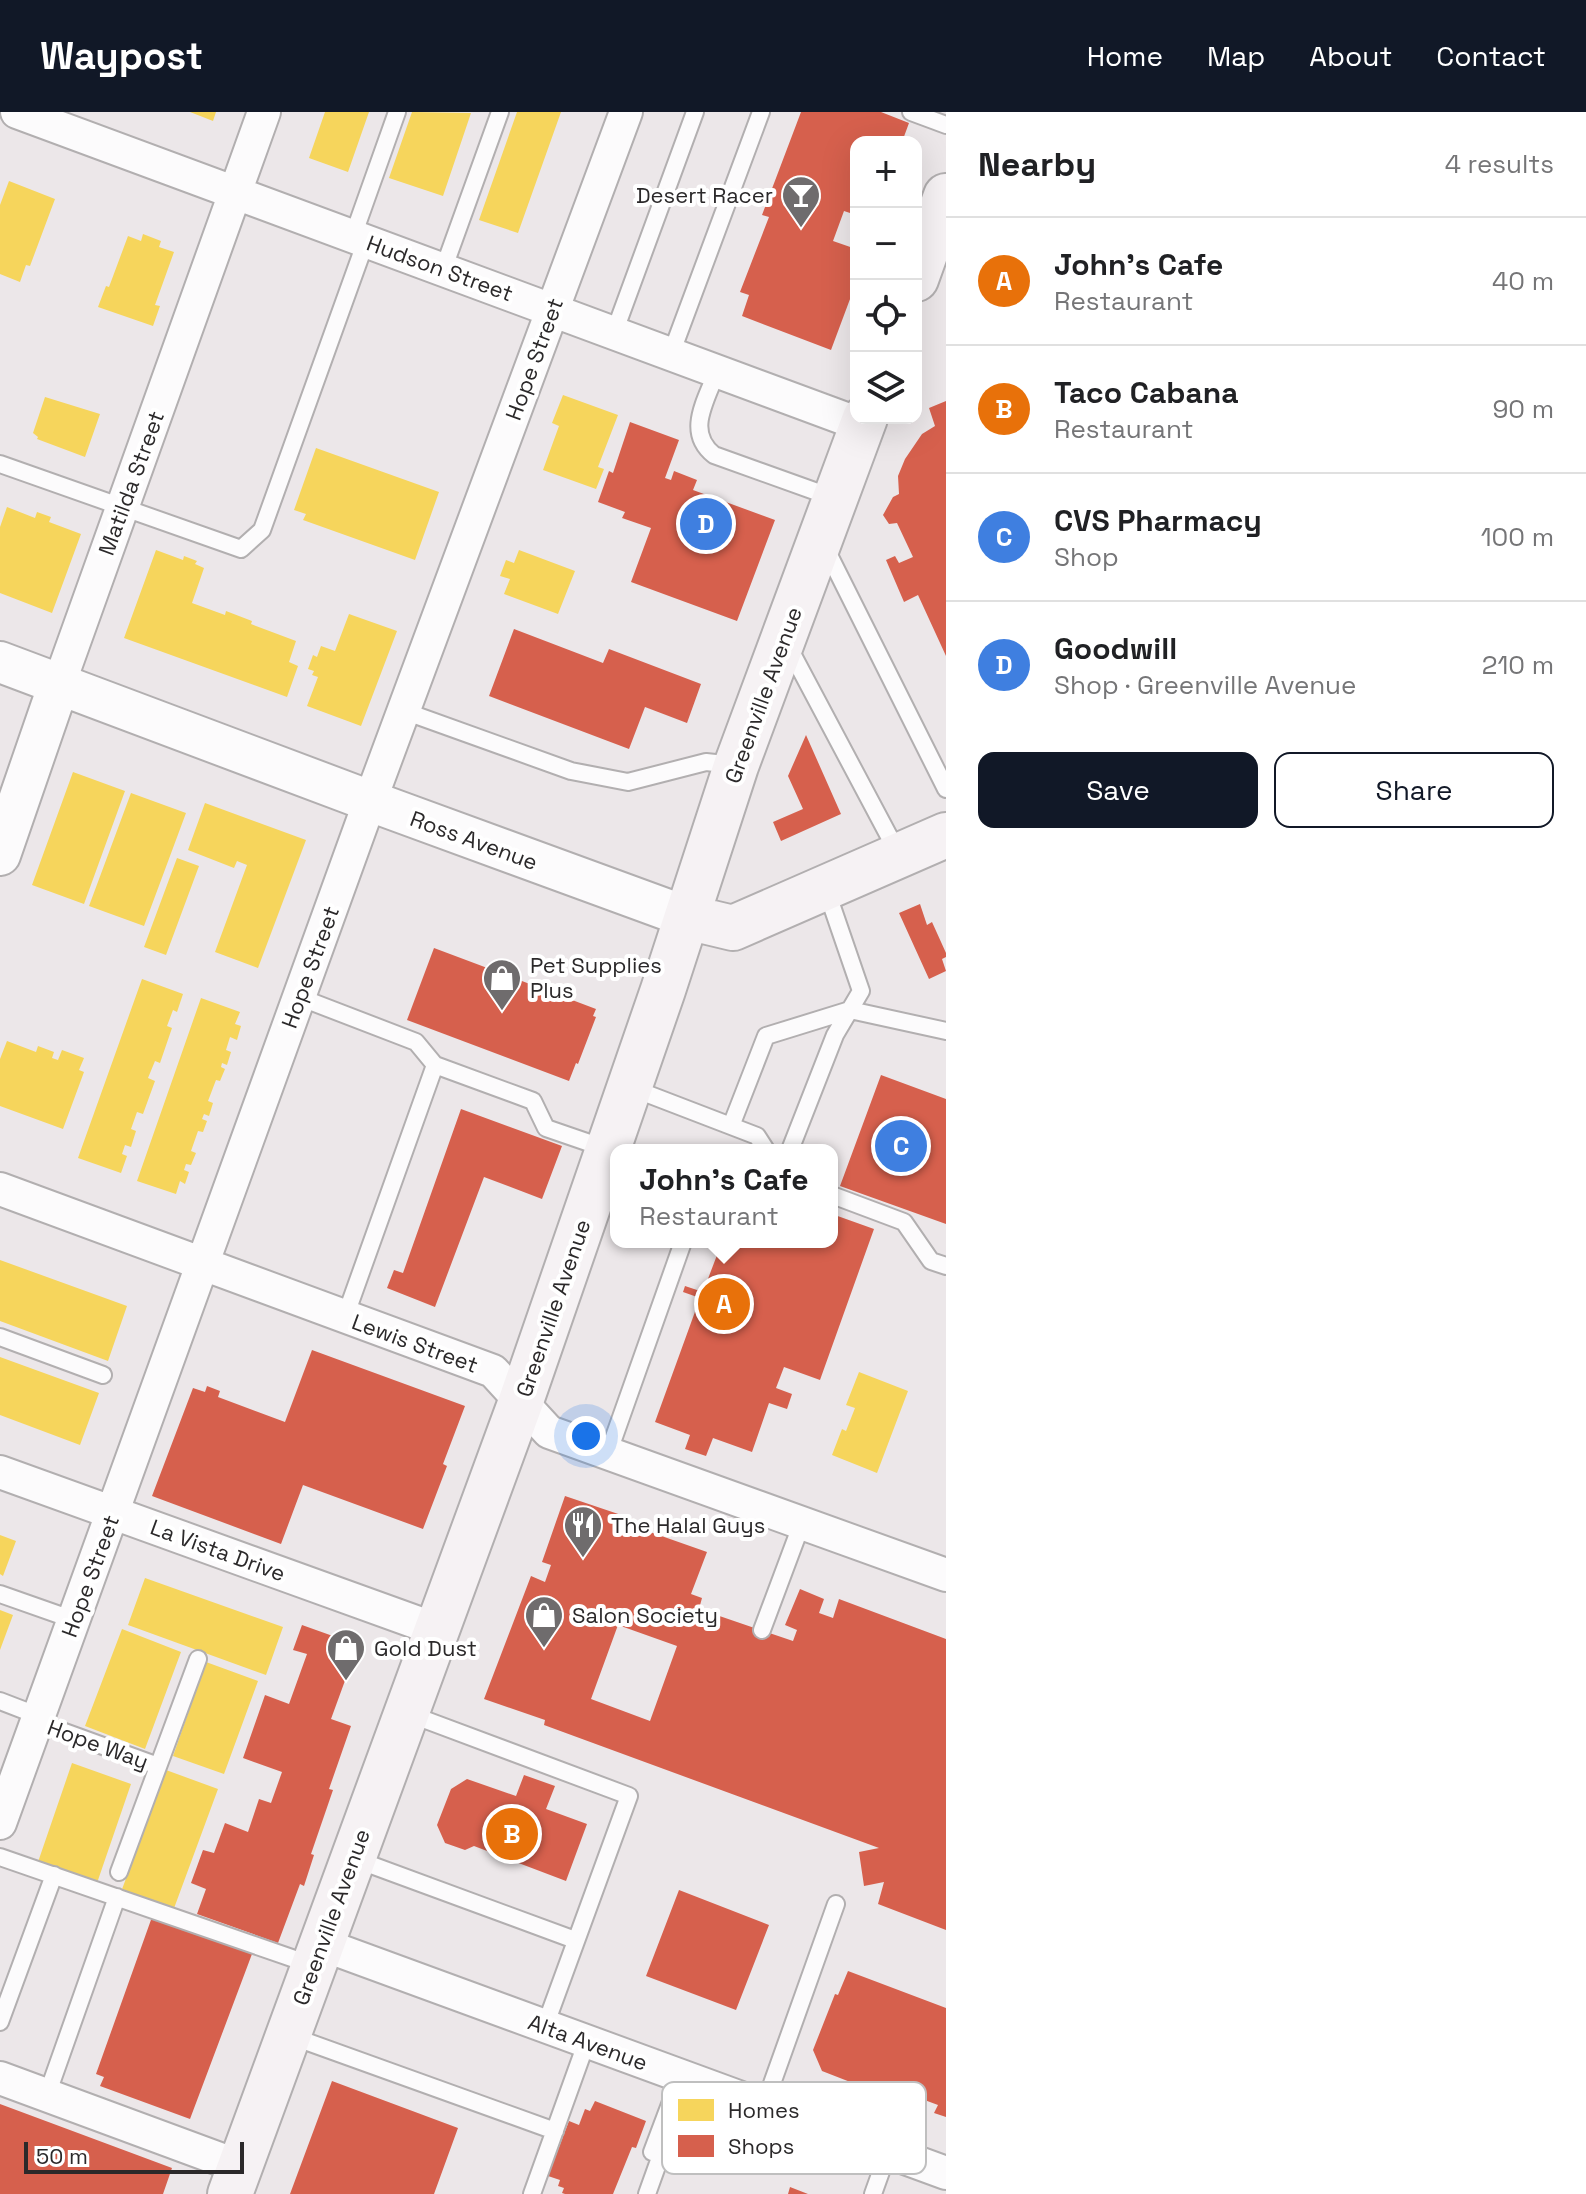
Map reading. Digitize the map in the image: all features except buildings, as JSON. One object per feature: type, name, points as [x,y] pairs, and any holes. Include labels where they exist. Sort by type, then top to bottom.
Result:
[{"type":"main road","points":[[922,262],[946,196]]},
{"type":"main road","name":"Greenville Avenue","points":[[614,1144],[629,1086],[736,766],[863,424]]},
{"type":"main road","name":"Ross Avenue","points":[[687,917],[733,928],[946,835]]},
{"type":"main road","name":"Greenville Avenue","points":[[236,2180],[610,1156]]},
{"type":"street","name":"Hudson Street","points":[[17,112],[717,371],[850,416]]},
{"type":"street","name":"Matilda Street","points":[[0,855],[264,112]]},
{"type":"street","name":"Hope Street","points":[[0,1823],[370,801],[626,112]]},
{"type":"street","name":"Ross Avenue","points":[[0,662],[687,917]]},
{"type":"street","name":"Lewis Street","points":[[2,1195],[203,1263],[493,1371],[549,1432],[946,1575]]},
{"type":"street","name":"La Vista Drive","points":[[0,1472],[435,1629]]},
{"type":"street","name":"Alta Avenue","points":[[317,1954],[545,2026],[700,2082]]},
{"type":"street","points":[[0,2078],[47,2095],[236,2180]]},
{"type":"street","name":"Alta Avenue","points":[[926,2166],[946,2173]]},
{"type":"lane","points":[[0,464],[241,549],[262,530],[360,239],[397,112]]},
{"type":"lane","points":[[443,270],[500,112]]},
{"type":"lane","points":[[614,333],[695,112]]},
{"type":"lane","points":[[671,354],[761,112]]},
{"type":"lane","points":[[911,112],[946,125]]},
{"type":"lane","points":[[717,371],[697,431],[702,445],[714,455],[828,518],[946,789]]},
{"type":"lane","points":[[783,638],[900,856]]},
{"type":"lane","points":[[404,711],[571,771],[628,782],[706,762],[736,766]]},
{"type":"lane","points":[[792,1144],[835,1035],[861,991],[826,889]]},
{"type":"lane","points":[[299,997],[416,1042],[435,1065],[533,1101],[546,1128],[610,1150]]},
{"type":"lane","points":[[731,1126],[766,1036],[850,1010],[946,1031]]},
{"type":"lane","points":[[345,1317],[435,1065]]},
{"type":"lane","points":[[629,1086],[757,1136],[762,1144]]},
{"type":"lane","points":[[838,1197],[904,1222],[931,1261],[946,1266]]},
{"type":"lane","points":[[608,1454],[681,1248]]},
{"type":"lane","points":[[0,1337],[103,1375]]},
{"type":"lane","points":[[762,1630],[802,1523]]},
{"type":"lane","points":[[0,1594],[74,1620]]},
{"type":"lane","name":"Hope Way","points":[[119,1872],[198,1659]]},
{"type":"lane","name":"Hope Way","points":[[0,1701],[158,1766]]},
{"type":"lane","points":[[405,1712],[629,1796],[545,2026]]},
{"type":"lane","points":[[0,1857],[117,1897],[317,1954]]},
{"type":"lane","points":[[352,1858],[575,1940]]},
{"type":"lane","points":[[0,2022],[54,1875]]},
{"type":"lane","points":[[47,2095],[117,1897]]},
{"type":"lane","points":[[773,2082],[836,1904]]},
{"type":"lane","points":[[289,2035],[555,2131]]},
{"type":"lane","points":[[532,2194],[587,2041]]},
{"type":"lane","points":[[678,2082],[681,2075]]},
{"type":"lane","points":[[647,2194],[661,2155],[652,2152],[662,2125]]},
{"type":"lane","points":[[873,2194],[880,2174]]},
{"type":"place","name":"Desert Racer","points":[[801,229]]},
{"type":"place","name":"Goodwill","points":[[706,524]]},
{"type":"place","name":"Pet Supplies Plus","points":[[502,1012]]},
{"type":"place","name":"CVS Pharmacy","points":[[901,1146]]},
{"type":"place","name":"John's Cafe","points":[[724,1304]]},
{"type":"place","name":"The Halal Guys","points":[[583,1559]]},
{"type":"place","name":"Salon Society","points":[[544,1649]]},
{"type":"place","name":"Gold Dust","points":[[346,1682]]},
{"type":"place","name":"Taco Cabana","points":[[512,1834]]}]
